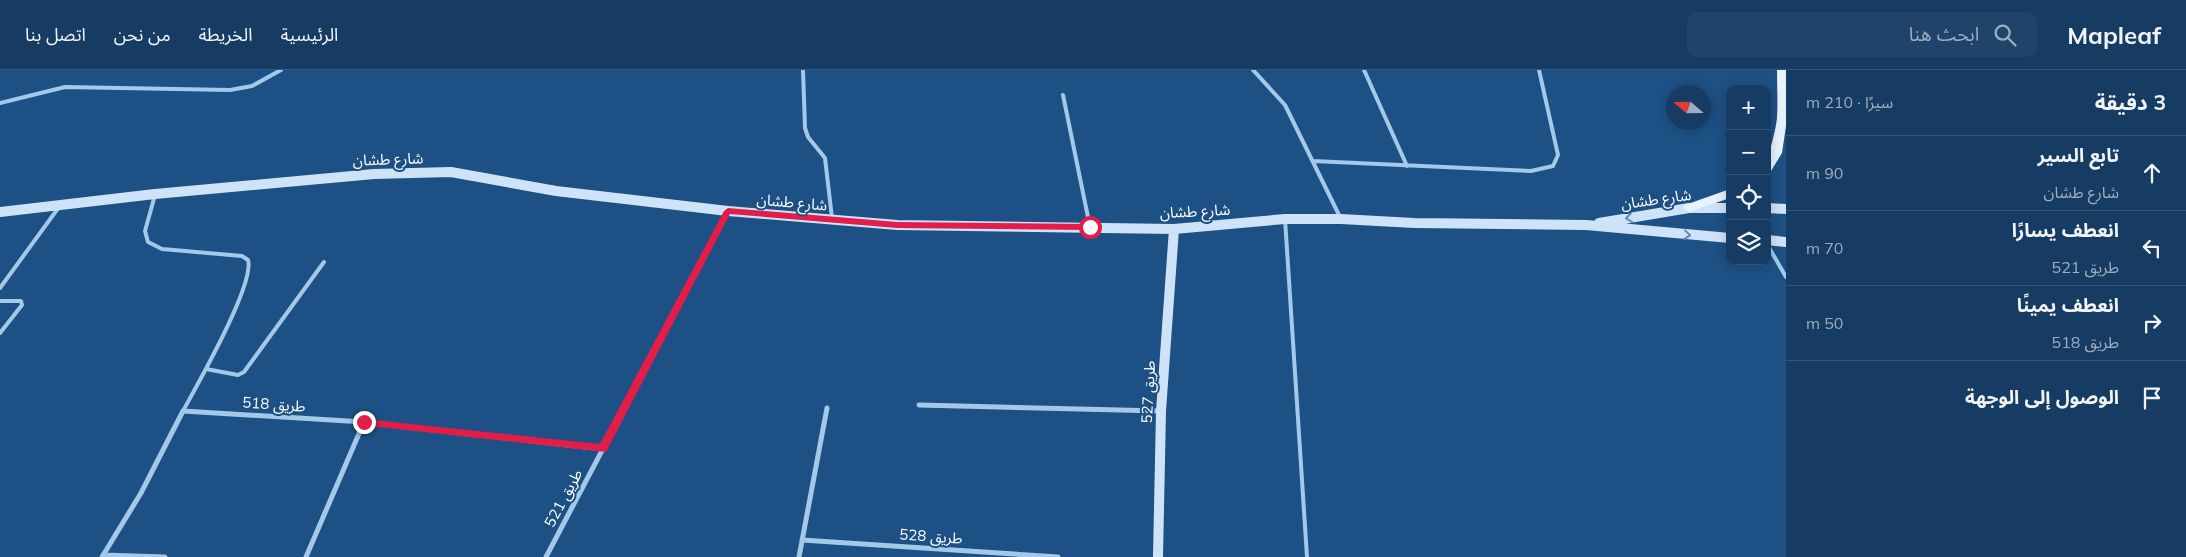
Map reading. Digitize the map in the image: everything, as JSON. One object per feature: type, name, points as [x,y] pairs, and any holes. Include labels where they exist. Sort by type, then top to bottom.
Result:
[{"type":"main road","points":[[1771,161],[1776,153],[1782,118],[1782,70]]},
{"type":"main road","points":[[1690,208],[1726,194]]},
{"type":"street","name":"شارع طشان","points":[[0,212],[155,194],[374,174],[452,172],[556,190],[728,211],[897,225],[1174,228],[1285,219],[1341,219],[1414,223],[1586,225],[1726,238]]},
{"type":"street","name":"شارع طشان","points":[[1586,225],[1690,208],[1726,208]]},
{"type":"street","points":[[1771,208],[1786,209]]},
{"type":"street","name":"طريق 521","points":[[546,557],[728,211]]},
{"type":"street","name":"طريق 527","points":[[1158,557],[1161,411],[1174,228]]},
{"type":"street","points":[[1771,240],[1786,242]]},
{"type":"street","points":[[919,405],[1161,411]]},
{"type":"street","points":[[799,557],[827,408]]},
{"type":"street","points":[[165,557],[103,556],[141,492],[183,411]]},
{"type":"street","name":"طريق 518","points":[[183,411],[364,422],[603,449]]},
{"type":"street","points":[[306,557],[364,422]]},
{"type":"street","name":"طريق 528","points":[[802,540],[1058,557]]},
{"type":"lane","points":[[0,104],[65,87],[230,90],[252,86],[281,70]]},
{"type":"lane","points":[[803,70],[805,131],[811,141],[821,150],[825,158],[832,221]]},
{"type":"lane","points":[[1253,70],[1285,105],[1341,219]]},
{"type":"lane","points":[[1364,70],[1407,166]]},
{"type":"lane","points":[[1313,161],[1531,171],[1553,166],[1558,155],[1539,70]]},
{"type":"lane","points":[[1063,95],[1090,227]]},
{"type":"lane","points":[[155,194],[145,231],[148,242],[162,249],[242,256],[248,260],[250,267],[241,295],[206,369],[183,411]]},
{"type":"lane","points":[[0,288],[61,205]]},
{"type":"lane","points":[[1285,219],[1307,557]]},
{"type":"lane","points":[[1771,251],[1786,277]]},
{"type":"lane","points":[[206,369],[238,375],[244,372],[324,262]]},
{"type":"lane","points":[[0,301],[21,301],[22,305],[0,333]]},
{"type":"route","points":[[364,422],[603,449],[728,211],[897,225],[1090,227]]}]
